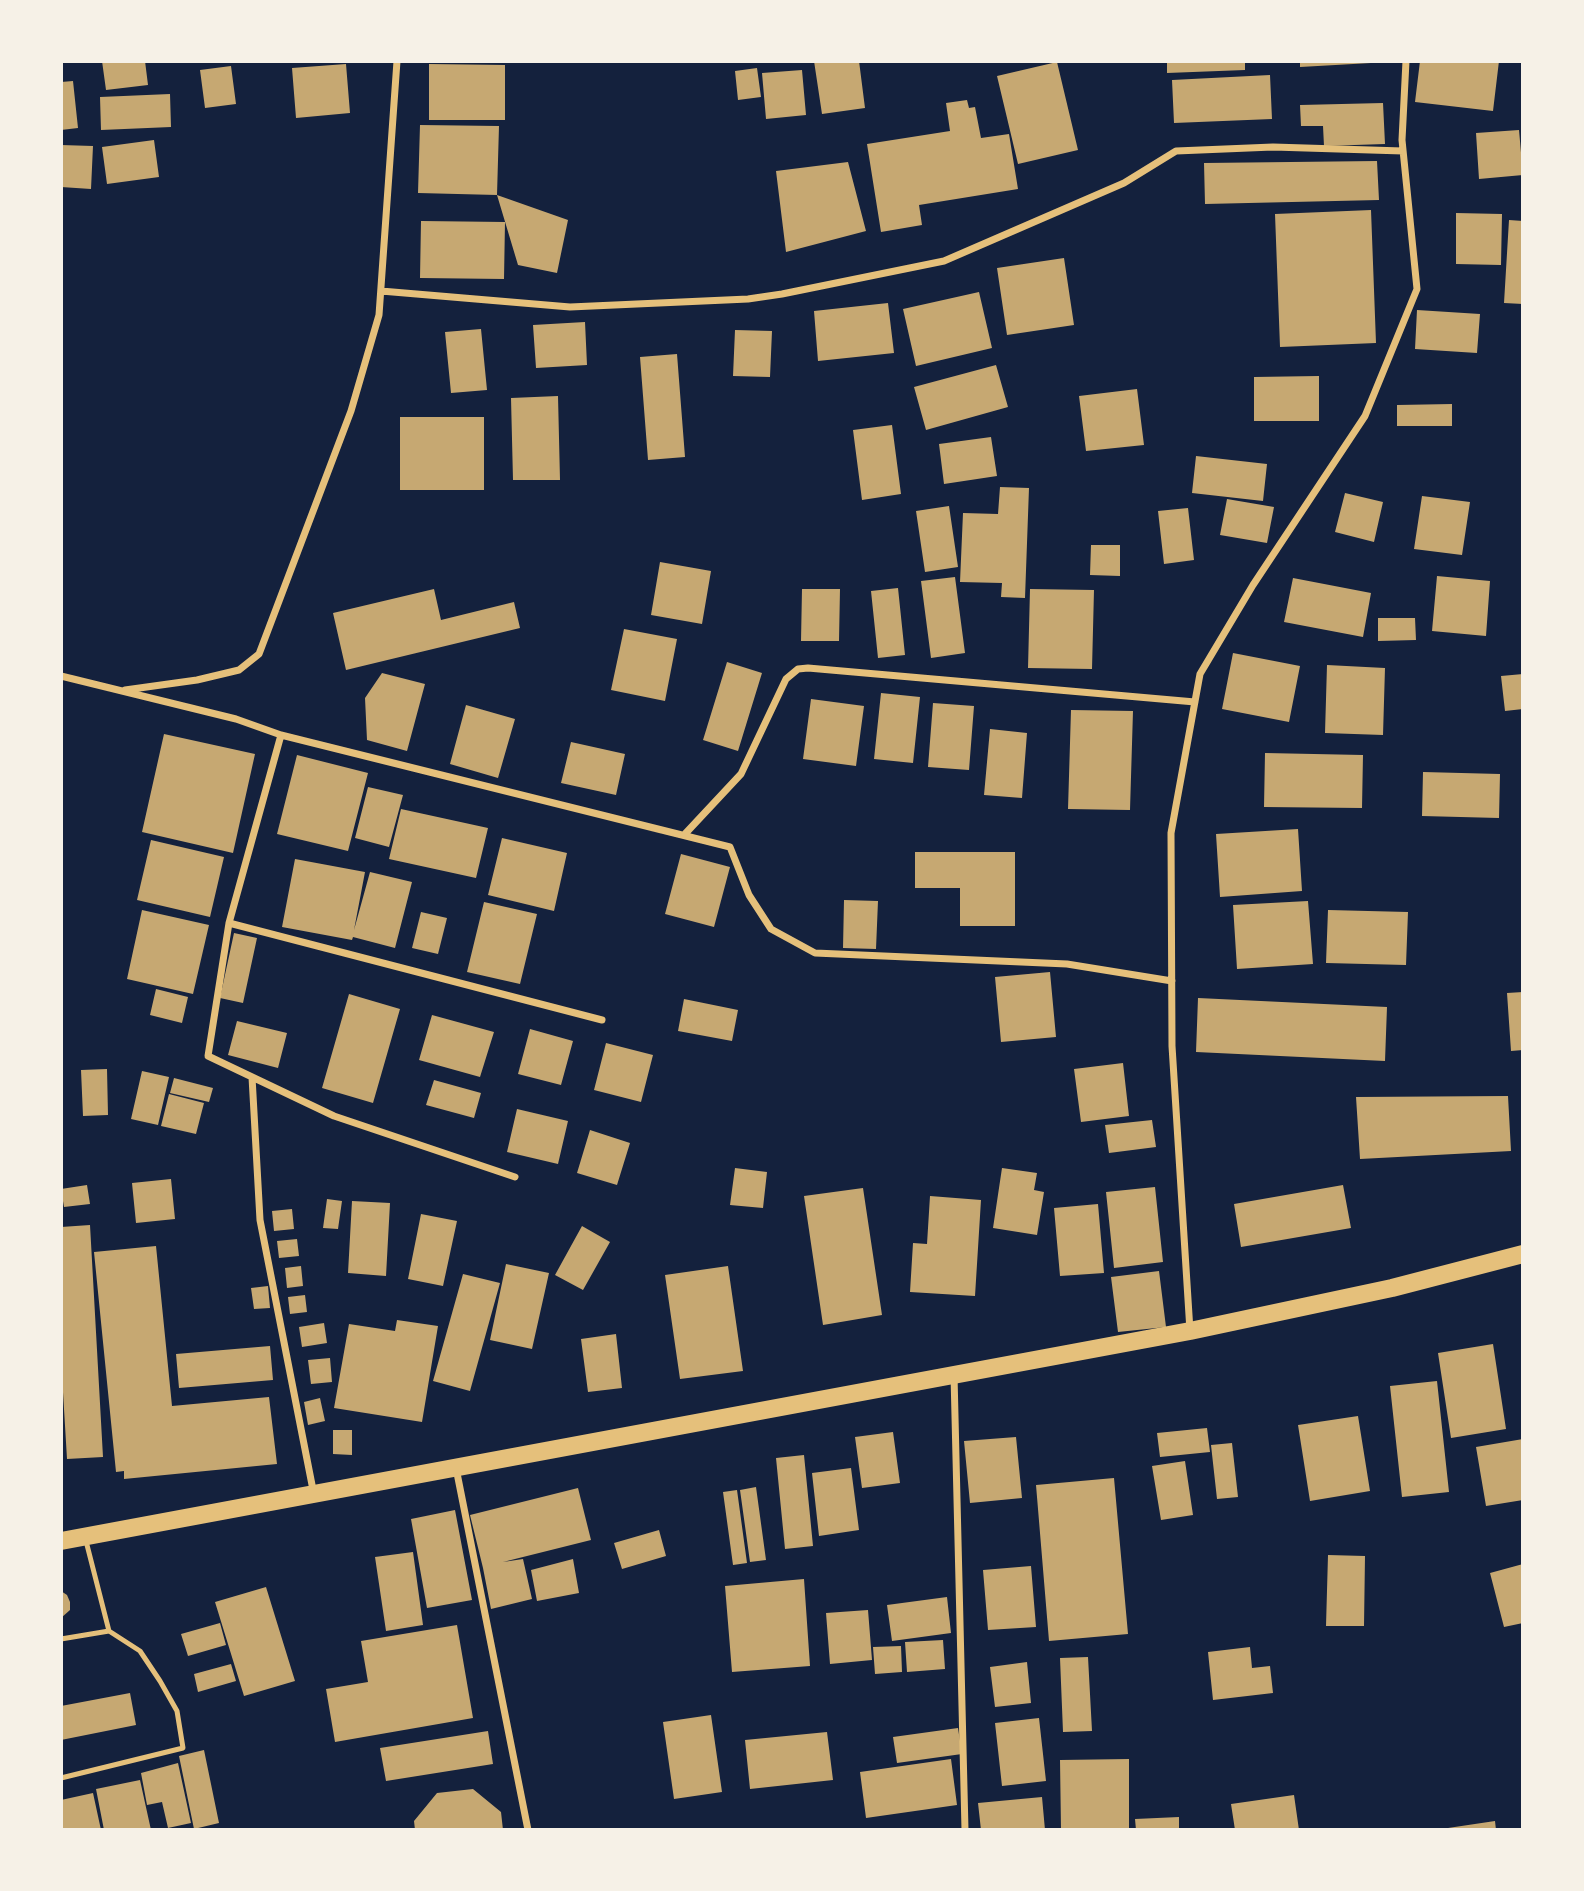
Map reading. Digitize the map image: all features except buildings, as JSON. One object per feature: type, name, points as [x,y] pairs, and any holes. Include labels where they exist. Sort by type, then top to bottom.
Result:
[{"type":"main road","points":[[61,1541],[1190,1331],[1392,1288],[1523,1254]]},
{"type":"street","points":[[119,691],[197,680],[239,670],[259,654],[351,411],[379,315],[397,61]]},
{"type":"street","points":[[1190,1331],[1172,1046],[1171,833],[1200,674],[1253,585],[1365,416],[1417,289],[1403,152],[1406,61]]},
{"type":"street","points":[[381,291],[569,307],[748,299],[944,261],[1124,183],[1176,151],[1273,147],[1403,152]]},
{"type":"street","points":[[684,835],[741,774],[786,679],[798,669],[1195,702]]},
{"type":"street","points":[[61,676],[236,719],[281,735],[730,847],[749,895],[771,929],[815,953],[1068,964],[1172,981]]},
{"type":"street","points":[[281,735],[229,923],[208,1056],[334,1116],[515,1177]]},
{"type":"street","points":[[229,923],[602,1020]]},
{"type":"street","points":[[251,1077],[261,1220],[314,1496]]},
{"type":"street","points":[[954,1374],[965,1830]]},
{"type":"street","points":[[456,1468],[528,1830]]},
{"type":"lane","points":[[85,1538],[109,1631]]},
{"type":"lane","points":[[61,1639],[109,1631],[140,1651],[177,1712],[183,1748],[61,1778]]}]
